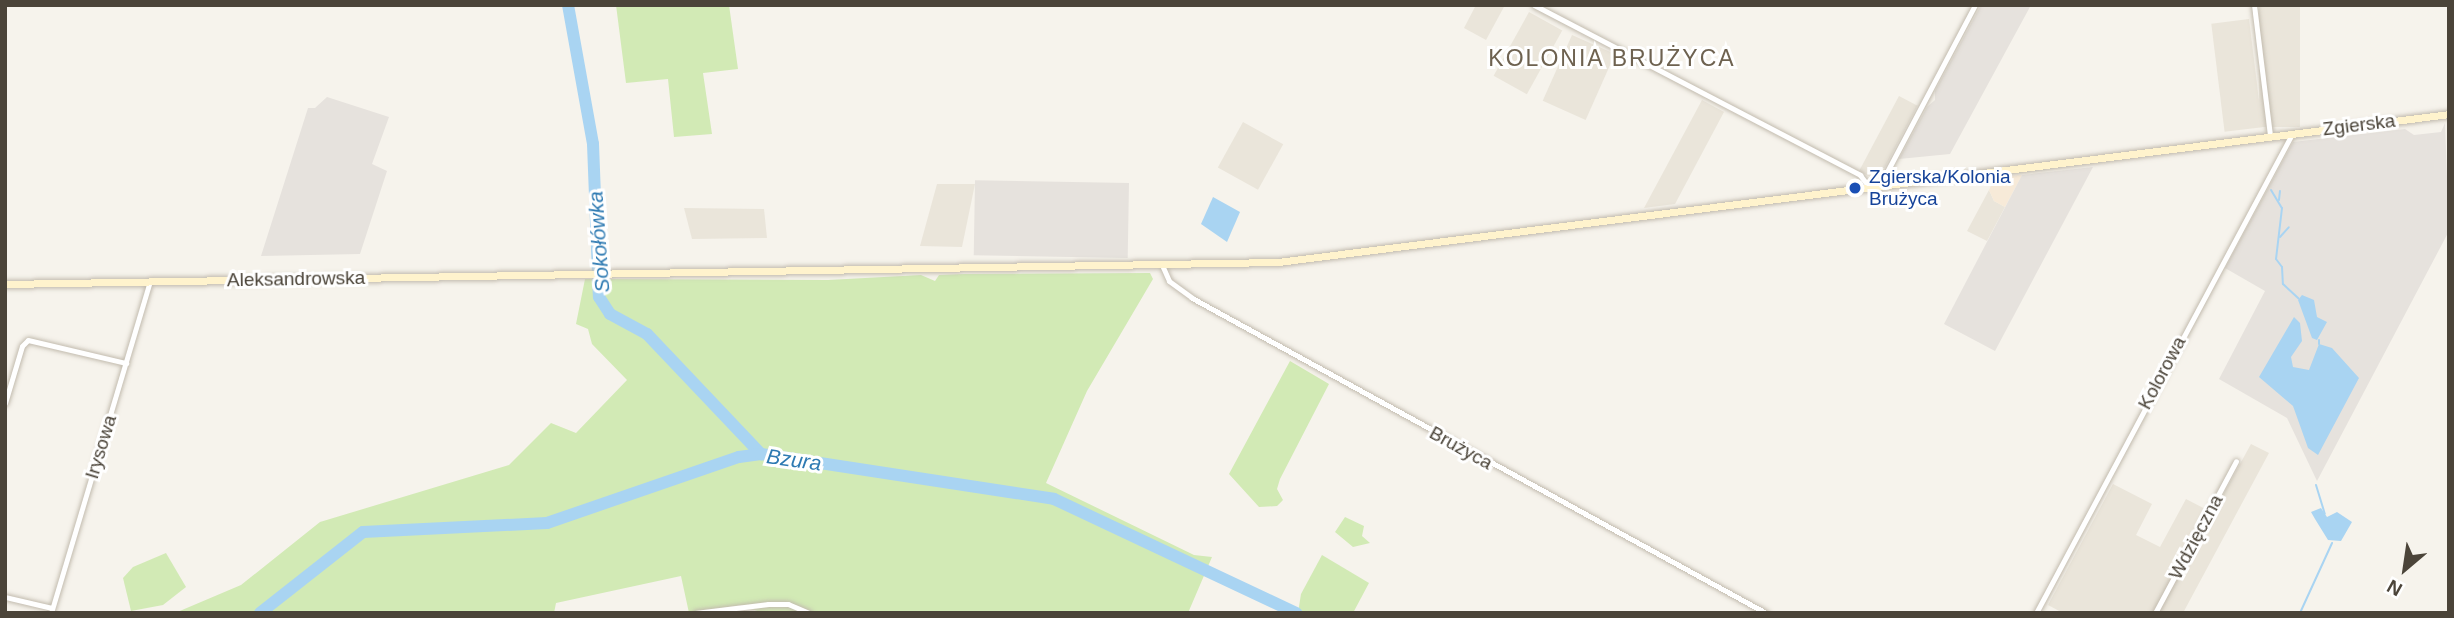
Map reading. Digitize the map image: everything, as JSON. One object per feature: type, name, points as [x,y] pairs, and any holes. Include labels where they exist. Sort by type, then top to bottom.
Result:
[{"type":"main road","name":"Zgierska","points":[[1162,269],[1278,262],[2449,114]]},
{"type":"main road","name":"Aleksandrowska","points":[[5,284],[586,274],[1162,269]]},
{"type":"street","points":[[1534,5],[1860,175],[1869,187]]},
{"type":"street","points":[[1880,185],[1975,5]]},
{"type":"street","points":[[2254,5],[2270,136]]},
{"type":"street","name":"Kolorowa","points":[[2035,613],[2292,134]]},
{"type":"street","name":"Brużyca","points":[[1162,269],[1228,318],[1766,613]]},
{"type":"street","name":"Irysowa","points":[[51,610],[150,281]]},
{"type":"street","points":[[5,403],[22,346],[28,340],[126,363]]},
{"type":"street","name":"Wdzięczna","points":[[2155,613],[2236,461]]},
{"type":"street","points":[[5,597],[51,610]]},
{"type":"street","points":[[695,613],[768,604],[809,613]]},
{"type":"shaded area","points":[[1476,5],[1505,5],[1486,40],[1464,28]]},
{"type":"shaded area","points":[[1981,5],[2031,5],[1950,154],[1899,159],[1927,107],[1935,100],[1935,91]]},
{"type":"shaded area","points":[[2259,5],[2300,5],[2300,127],[2259,127]]},
{"type":"shaded area","points":[[1529,12],[1562,30],[1527,94],[1494,76]]},
{"type":"shaded area","points":[[2249,19],[2262,127],[2225,132],[2211,24]]},
{"type":"shaded area","points":[[1572,35],[1615,54],[1586,120],[1543,101]]},
{"type":"shaded area","points":[[1899,96],[1918,106],[1878,181],[1859,171]]},
{"type":"shaded area","points":[[327,97],[389,117],[372,164],[387,171],[360,254],[261,256],[308,108],[315,108]]},
{"type":"shaded area","points":[[1702,100],[1724,112],[1675,204],[1644,208]]},
{"type":"shaded area","points":[[1243,122],[1283,144],[1258,190],[1218,167]]},
{"type":"shaded area","points":[[2445,123],[2449,231],[2317,481],[2287,418],[2219,379],[2265,291],[2225,268],[2293,142],[2405,129],[2414,135],[2441,132]]},
{"type":"shaded area","points":[[2093,167],[1995,351],[1944,324],[2022,175]]},
{"type":"shaded area","points":[[2022,175],[2005,207],[1994,201],[1989,190],[1995,177]]},
{"type":"shaded area","points":[[975,180],[1129,183],[1128,258],[974,255]]},
{"type":"shaded area","points":[[937,184],[975,184],[962,247],[920,246]]},
{"type":"shaded area","points":[[1989,190],[1994,201],[2005,207],[1987,241],[1967,231]]},
{"type":"shaded area","points":[[684,208],[764,209],[767,238],[692,239]]},
{"type":"shaded area","points":[[2251,444],[2269,453],[2183,613],[2063,613],[2048,605],[2113,484],[2152,504],[2136,535],[2160,547],[2186,499],[2213,513]]},
{"type":"green space","points":[[616,5],[729,5],[738,69],[703,73],[712,134],[674,137],[668,79],[626,83]]},
{"type":"green space","points":[[1150,273],[1153,279],[1087,391],[1046,483],[1194,555],[1212,557],[1188,613],[763,613],[741,605],[689,613],[681,576],[556,603],[554,613],[175,613],[241,585],[320,522],[509,465],[551,423],[576,433],[627,380],[592,344],[588,329],[576,324],[585,279],[828,280],[921,275],[935,281],[939,275],[964,274]]},
{"type":"green space","points":[[1290,361],[1329,384],[1280,479],[1277,489],[1283,500],[1277,506],[1259,507],[1229,474]]},
{"type":"green space","points":[[1345,517],[1364,526],[1362,536],[1370,543],[1353,547],[1335,532]]},
{"type":"green space","points":[[166,553],[186,587],[163,605],[131,611],[123,578],[133,567]]},
{"type":"green space","points":[[1322,555],[1369,583],[1353,613],[1298,613],[1301,594]]},
{"type":"water","points":[[1213,197],[1240,212],[1227,242],[1201,224]]},
{"type":"water","points":[[2302,295],[2314,300],[2317,317],[2327,322],[2317,340],[2312,338],[2298,300]]},
{"type":"water","points":[[2294,317],[2300,323],[2302,341],[2291,357],[2293,367],[2309,370],[2319,344],[2332,348],[2359,378],[2318,455],[2308,448],[2293,406],[2259,377]]},
{"type":"water","points":[[2321,508],[2327,517],[2337,512],[2352,522],[2341,541],[2328,540],[2315,519],[2311,512]]},
{"type":"waterway","name":"Sokołówka","points":[[568,5],[593,144],[599,297],[610,314],[647,334],[761,454]]},
{"type":"waterway","points":[[2271,190],[2282,208],[2276,259],[2282,267],[2283,284],[2298,298]]},
{"type":"waterway","points":[[2279,200],[2280,191]]},
{"type":"waterway","points":[[2280,237],[2289,227]]},
{"type":"waterway","name":"Bzura","points":[[260,613],[363,532],[547,523],[739,457],[761,454],[1054,499],[1296,613]]},
{"type":"waterway","points":[[2316,485],[2325,514]]},
{"type":"waterway","points":[[2300,613],[2332,543]]},
{"type":"place","name":"Zgierska/Kolonia Brużyca","points":[[1855,188]]},
{"type":"district","name":"KOLONIA BRUŻYCA","points":[[1612,58]]}]
